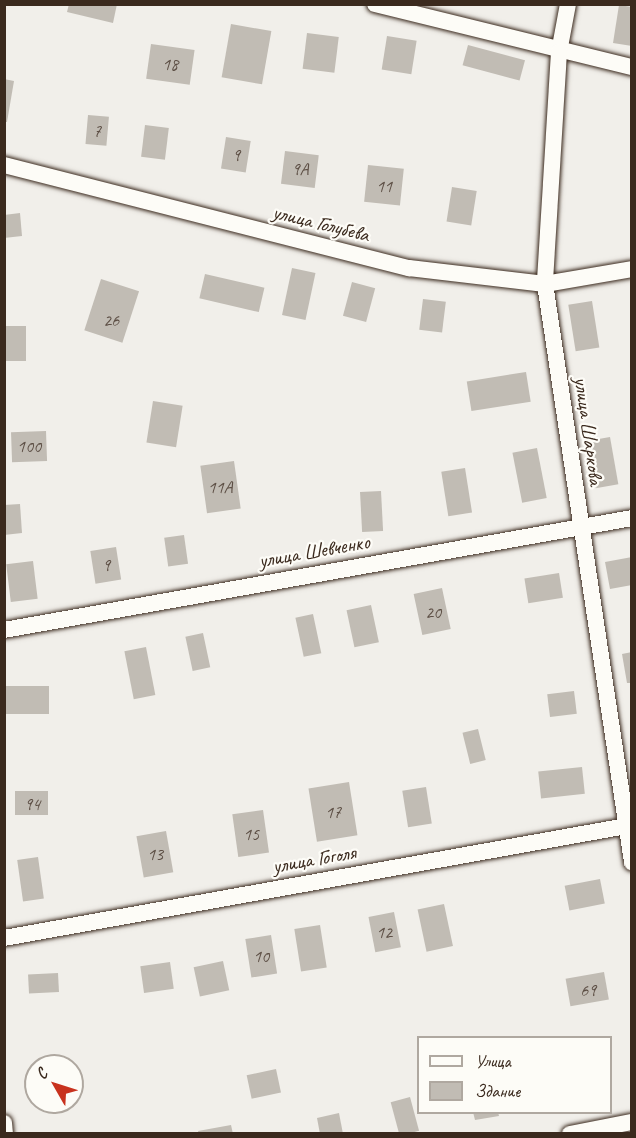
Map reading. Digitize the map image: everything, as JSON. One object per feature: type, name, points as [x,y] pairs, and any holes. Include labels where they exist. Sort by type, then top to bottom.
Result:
[{"type":"street","points":[[375,4],[528,39],[559,51],[632,67]]},
{"type":"street","name":"улица Шаркова","points":[[568,4],[559,51],[544,284],[580,526],[629,825],[632,862]]},
{"type":"street","name":"улица Голубева","points":[[4,165],[409,268],[544,284],[632,269]]},
{"type":"street","name":"улица Шевченко","points":[[4,630],[632,518]]},
{"type":"street","name":"улица Гоголя","points":[[4,938],[629,825]]},
{"type":"street","points":[[570,1134],[632,1122]]},
{"type":"street","points":[[4,1123],[5,1134]]},
{"type":"building","points":[[69,4],[117,4],[113,23],[67,12]]},
{"type":"building","points":[[619,5],[632,7],[632,46],[613,43]]},
{"type":"building","points":[[231,24],[271,31],[262,84],[222,77]]},
{"type":"building","points":[[307,33],[339,37],[334,73],[303,69]]},
{"type":"building","points":[[387,36],[417,41],[411,74],[382,70]]},
{"type":"building","points":[[151,44],[195,50],[190,85],[146,79]]},
{"type":"building","points":[[468,45],[525,60],[520,81],[463,65]]},
{"type":"building","points":[[4,79],[14,81],[7,122],[4,122]]},
{"type":"building","points":[[88,115],[109,117],[106,146],[85,144]]},
{"type":"building","points":[[145,125],[169,128],[165,160],[141,157]]},
{"type":"building","points":[[226,137],[251,141],[246,173],[221,169]]},
{"type":"building","points":[[285,151],[319,155],[315,188],[281,184]]},
{"type":"building","points":[[368,165],[404,169],[400,206],[364,202]]},
{"type":"building","points":[[452,187],[477,191],[471,225],[447,222]]},
{"type":"building","points":[[20,213],[22,236],[4,238],[4,215]]},
{"type":"building","points":[[292,268],[315,273],[305,320],[282,315]]},
{"type":"building","points":[[205,274],[264,288],[259,312],[199,298]]},
{"type":"building","points":[[101,279],[139,291],[122,343],[84,330]]},
{"type":"building","points":[[352,282],[375,288],[366,322],[343,316]]},
{"type":"building","points":[[423,299],[446,302],[442,333],[419,330]]},
{"type":"building","points":[[592,301],[599,347],[576,351],[568,305]]},
{"type":"building","points":[[4,326],[26,326],[26,361],[4,361]]},
{"type":"building","points":[[526,372],[531,402],[471,411],[467,381]]},
{"type":"building","points":[[153,401],[183,406],[176,447],[146,442]]},
{"type":"building","points":[[46,431],[47,461],[12,462],[11,432]]},
{"type":"building","points":[[610,437],[618,484],[596,488],[587,441]]},
{"type":"building","points":[[537,448],[547,498],[522,503],[512,453]]},
{"type":"building","points":[[234,461],[241,509],[207,513],[200,466]]},
{"type":"building","points":[[465,468],[472,512],[448,516],[441,472]]},
{"type":"building","points":[[381,491],[383,531],[362,532],[360,492]]},
{"type":"building","points":[[20,504],[22,533],[4,535],[4,505]]},
{"type":"building","points":[[184,535],[188,564],[168,567],[164,538]]},
{"type":"building","points":[[116,547],[121,580],[95,584],[90,551]]},
{"type":"building","points":[[632,557],[632,585],[610,589],[605,562]]},
{"type":"building","points":[[33,561],[38,599],[11,602],[6,564]]},
{"type":"building","points":[[559,573],[563,598],[528,603],[524,578]]},
{"type":"building","points":[[442,588],[451,629],[422,635],[414,594]]},
{"type":"building","points":[[371,605],[379,642],[354,647],[347,610]]},
{"type":"building","points":[[313,614],[321,653],[304,657],[295,618]]},
{"type":"building","points":[[203,633],[210,667],[193,671],[185,637]]},
{"type":"building","points":[[146,647],[155,695],[134,699],[124,651]]},
{"type":"building","points":[[632,652],[632,683],[627,683],[622,654]]},
{"type":"building","points":[[4,686],[49,686],[49,714],[4,714]]},
{"type":"building","points":[[574,691],[577,714],[550,717],[547,694]]},
{"type":"building","points":[[478,729],[486,760],[470,764],[462,733]]},
{"type":"building","points":[[582,767],[585,794],[541,798],[538,772]]},
{"type":"building","points":[[349,782],[357,835],[317,842],[309,788]]},
{"type":"building","points":[[426,787],[432,824],[408,827],[402,791]]},
{"type":"building","points":[[15,791],[48,791],[48,815],[15,815]]},
{"type":"building","points":[[263,810],[269,853],[238,857],[232,814]]},
{"type":"building","points":[[166,831],[173,872],[144,878],[136,836]]},
{"type":"building","points":[[38,857],[44,899],[23,902],[17,860]]},
{"type":"building","points":[[600,879],[605,904],[569,910],[565,886]]},
{"type":"building","points":[[444,904],[453,946],[427,952],[418,910]]},
{"type":"building","points":[[394,912],[401,947],[375,952],[368,917]]},
{"type":"building","points":[[320,925],[327,967],[301,972],[294,929]]},
{"type":"building","points":[[271,935],[277,974],[251,978],[245,939]]},
{"type":"building","points":[[223,961],[229,990],[200,997],[194,967]]},
{"type":"building","points":[[170,962],[174,989],[144,993],[140,966]]},
{"type":"building","points":[[604,972],[609,1000],[570,1006],[566,979]]},
{"type":"building","points":[[58,973],[59,992],[29,994],[28,975]]},
{"type":"building","points":[[276,1069],[281,1092],[252,1099],[247,1075]]},
{"type":"building","points":[[410,1097],[419,1131],[399,1134],[391,1102]]},
{"type":"building","points":[[339,1113],[343,1134],[320,1134],[317,1118]]},
{"type":"building","points":[[474,1114],[498,1114],[499,1116],[475,1120]]},
{"type":"building","points":[[231,1125],[233,1134],[199,1134],[198,1131]]}]
